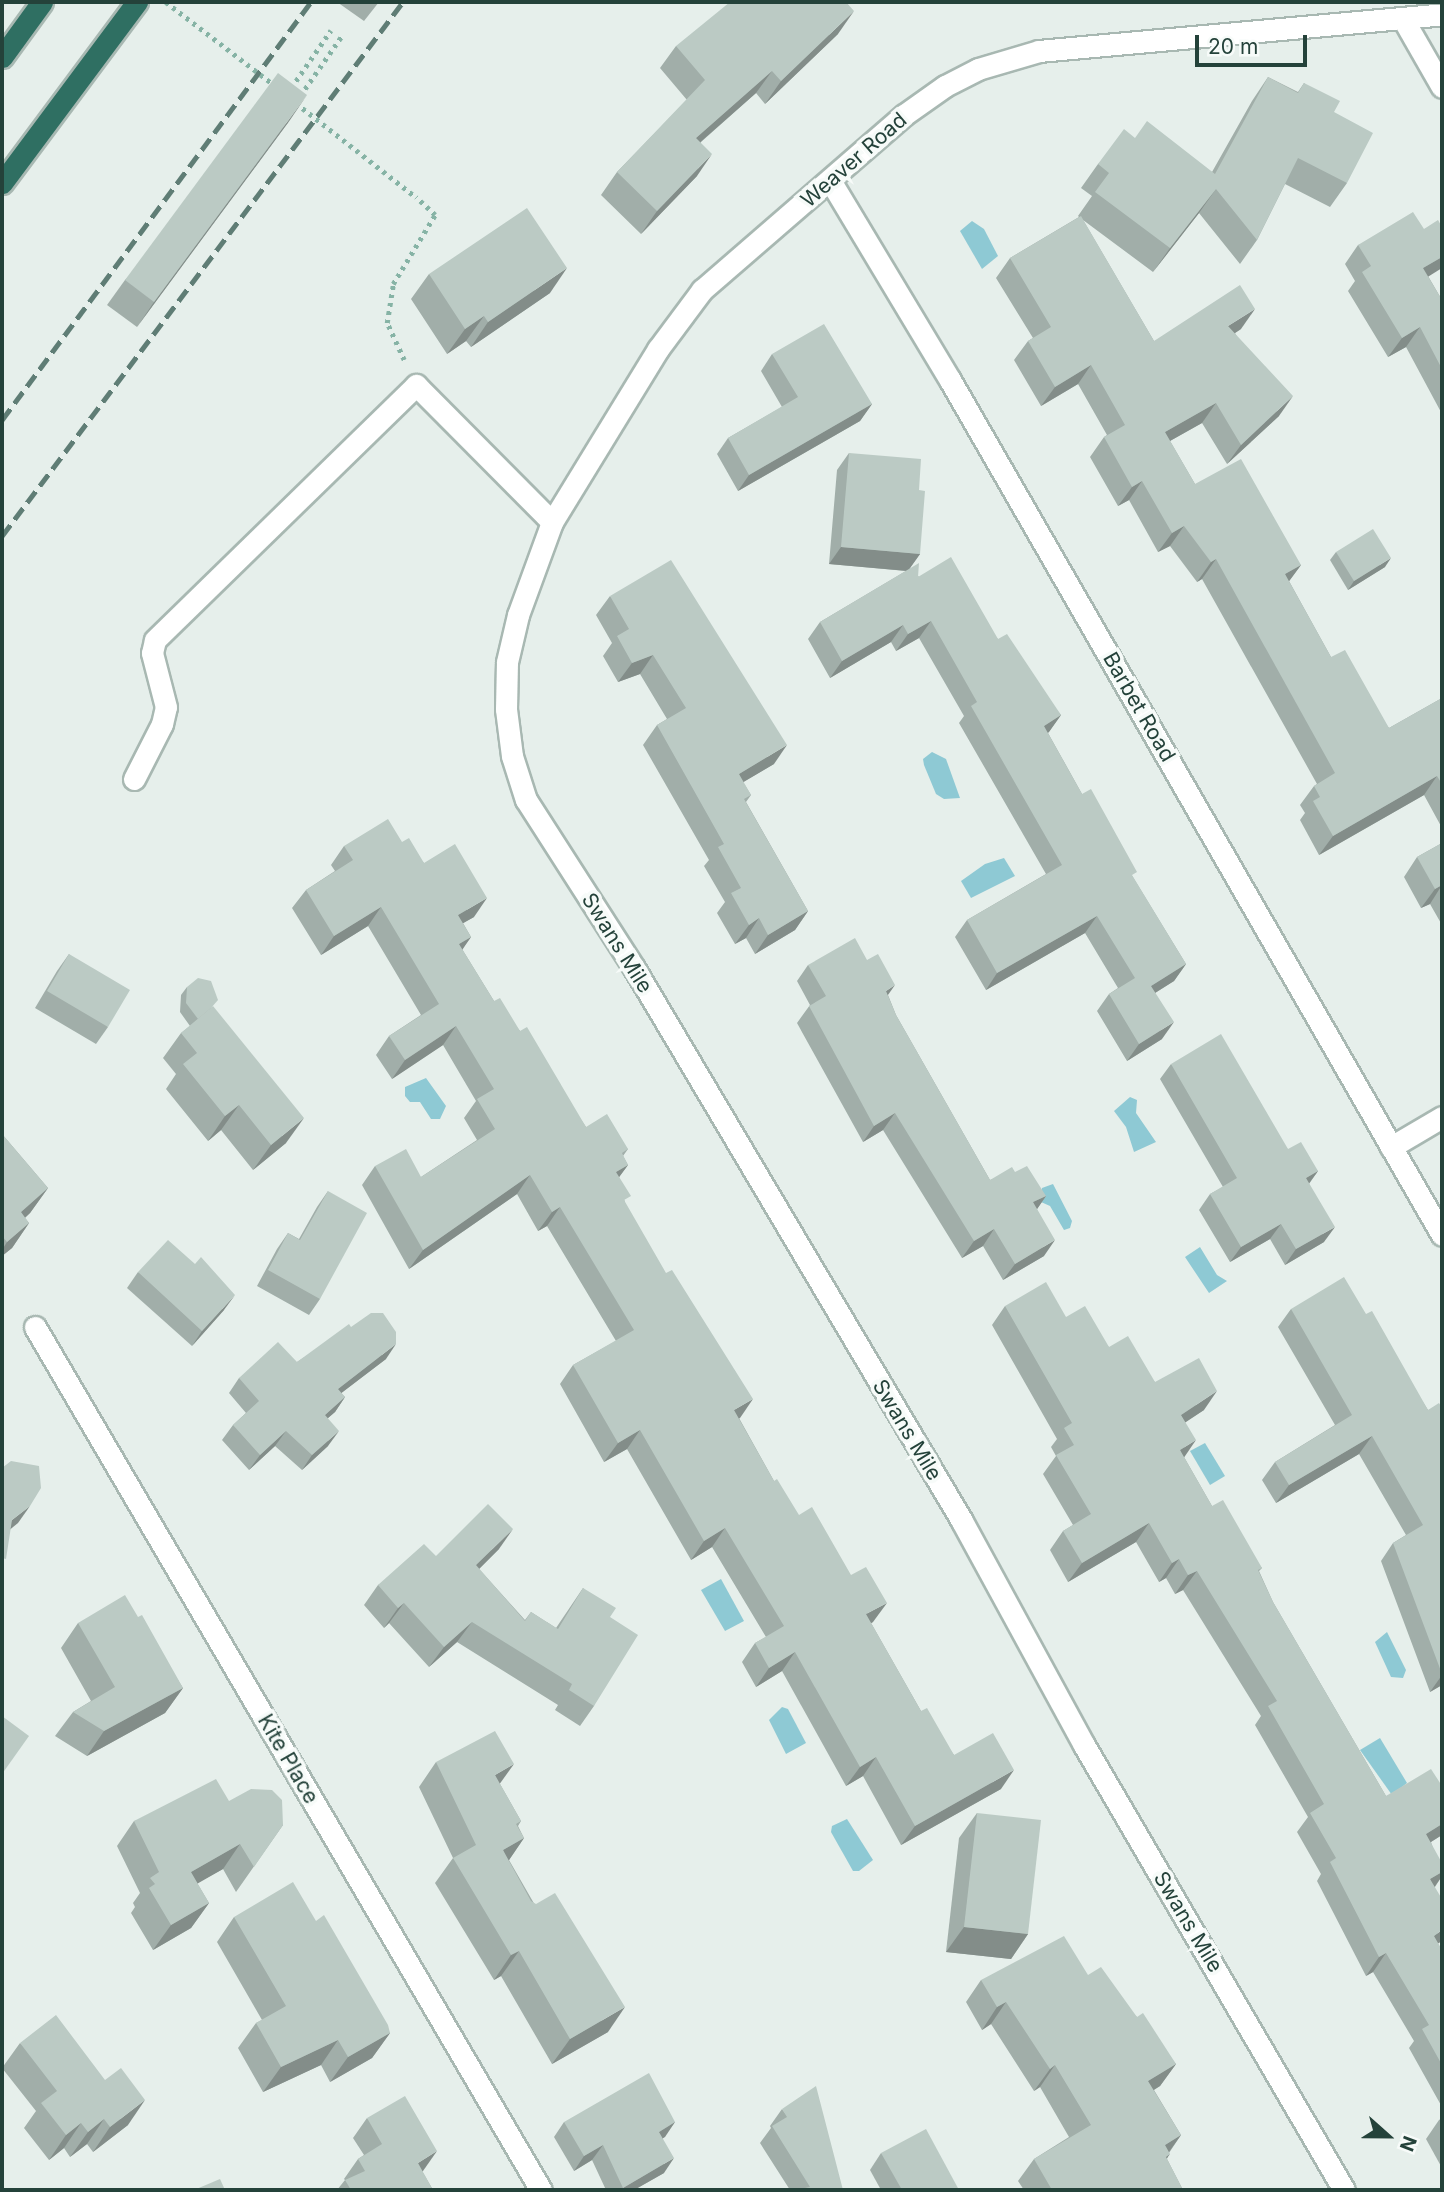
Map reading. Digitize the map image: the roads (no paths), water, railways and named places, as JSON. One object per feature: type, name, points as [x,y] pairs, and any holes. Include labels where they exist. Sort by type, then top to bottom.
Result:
[{"type":"highway","points":[[2,57],[42,2]]},
{"type":"highway","points":[[2,183],[137,2]]},
{"type":"street","name":"Weaver Road","points":[[508,662],[518,615],[552,522],[658,349],[702,290],[831,181],[904,114],[945,86],[1003,60],[1039,51],[1442,14]]},
{"type":"street","points":[[1404,19],[1442,87]]},
{"type":"street","name":"Barbet Road","points":[[831,181],[950,380],[1442,1235]]},
{"type":"street","points":[[134,779],[162,724],[166,707],[152,653],[155,640],[416,385],[552,522]]},
{"type":"street","name":"Swans Mile","points":[[508,662],[506,709],[512,756],[527,800],[634,968],[962,1521],[1084,1745],[1345,2190]]},
{"type":"street","points":[[1391,1147],[1442,1117]]},
{"type":"street","name":"Kite Place","points":[[35,1327],[541,2190]]},
{"type":"water","points":[[972,221],[984,229],[998,256],[982,269],[960,231]]},
{"type":"water","points":[[932,752],[946,759],[960,798],[944,799],[936,794],[923,759]]},
{"type":"water","points":[[1004,858],[1015,876],[971,898],[961,881],[985,864]]},
{"type":"water","points":[[426,1078],[446,1106],[440,1119],[431,1119],[420,1102],[410,1102],[405,1096],[405,1087]]},
{"type":"water","points":[[1130,1097],[1137,1100],[1136,1113],[1156,1142],[1134,1152],[1126,1127],[1114,1111]]},
{"type":"water","points":[[1053,1184],[1072,1221],[1070,1228],[1064,1230],[1050,1206],[1041,1202],[1042,1188]]},
{"type":"water","points":[[1200,1247],[1217,1275],[1227,1281],[1209,1293],[1185,1257]]},
{"type":"water","points":[[1205,1443],[1225,1476],[1210,1485],[1190,1451]]},
{"type":"water","points":[[721,1579],[744,1621],[725,1631],[701,1590]]},
{"type":"water","points":[[1387,1632],[1406,1670],[1403,1678],[1391,1677],[1375,1642]]},
{"type":"water","points":[[782,1707],[788,1709],[806,1743],[786,1754],[769,1720]]},
{"type":"water","points":[[1380,1738],[1407,1783],[1392,1795],[1360,1750]]},
{"type":"water","points":[[847,1819],[873,1860],[859,1871],[853,1871],[831,1832],[832,1826]]},
{"type":"railway","points":[[2,420],[311,2]]},
{"type":"railway","points":[[2,536],[403,2]]}]
